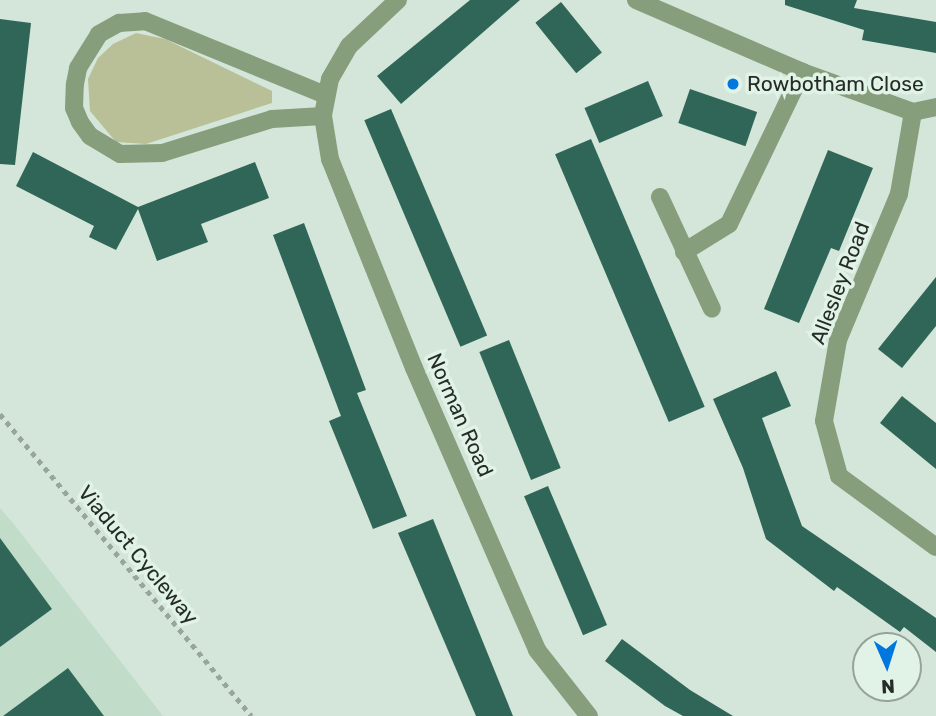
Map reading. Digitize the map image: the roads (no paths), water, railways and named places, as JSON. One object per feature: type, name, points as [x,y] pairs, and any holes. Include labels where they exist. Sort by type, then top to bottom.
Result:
[{"type":"street","name":"Norman Road","points":[[398,0],[349,46],[325,95],[323,116],[340,190],[537,650],[589,716]]},
{"type":"street","points":[[636,0],[802,72],[913,112],[936,107]]},
{"type":"street","points":[[323,116],[272,118],[162,153],[120,154],[90,136],[80,122],[74,108],[75,84],[78,68],[99,34],[119,23],[145,21],[325,95]]},
{"type":"street","points":[[684,252],[729,224],[802,72]]},
{"type":"street","name":"Allesley Road","points":[[913,112],[899,194],[838,340],[824,421],[839,476],[936,547]]},
{"type":"street","points":[[660,197],[712,309]]},
{"type":"place","name":"Rowbotham Close","points":[[733,84]]}]
